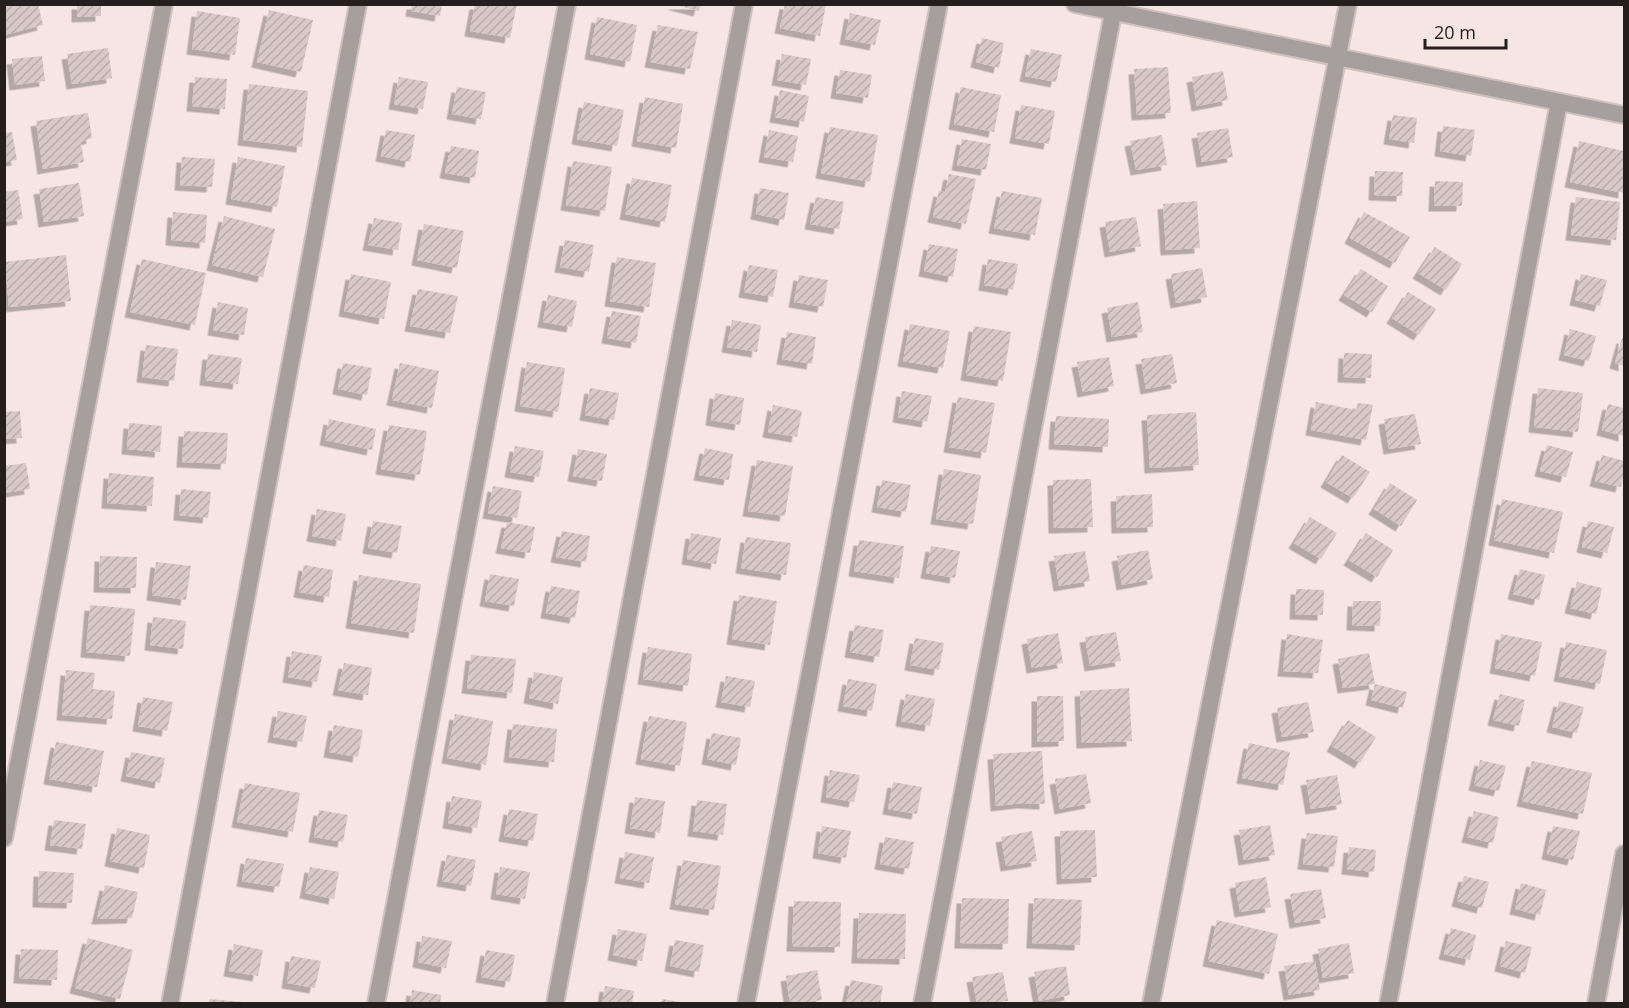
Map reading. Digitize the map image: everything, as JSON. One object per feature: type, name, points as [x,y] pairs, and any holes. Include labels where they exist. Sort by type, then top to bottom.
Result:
[{"type":"street","points":[[4,838],[164,4]]},
{"type":"street","points":[[170,1004],[358,4]]},
{"type":"street","points":[[376,1004],[567,4]]},
{"type":"street","points":[[555,1004],[744,4]]},
{"type":"street","points":[[746,1004],[939,4]]},
{"type":"street","points":[[1075,4],[1624,115]]},
{"type":"street","points":[[1150,1004],[1348,4]]},
{"type":"street","points":[[922,1004],[1113,12]]},
{"type":"street","points":[[1388,1004],[1559,102]]},
{"type":"street","points":[[1596,1004],[1624,854]]},
{"type":"building","points":[[4,4],[38,4],[43,25],[4,35]]},
{"type":"building","points":[[77,4],[101,4],[101,16],[77,17]]},
{"type":"building","points":[[412,4],[442,4],[440,16],[411,11]]},
{"type":"building","points":[[475,4],[517,4],[510,38],[470,31]]},
{"type":"building","points":[[672,4],[701,4],[699,11]]},
{"type":"building","points":[[785,4],[826,4],[820,36],[780,28]]},
{"type":"building","points":[[269,10],[313,20],[301,72],[257,62]]},
{"type":"building","points":[[197,11],[240,18],[235,55],[192,49]]},
{"type":"building","points":[[850,13],[881,20],[875,45],[845,39]]},
{"type":"building","points":[[597,17],[637,25],[630,62],[590,54]]},
{"type":"building","points":[[658,25],[698,32],[690,69],[650,62]]},
{"type":"building","points":[[982,38],[1004,43],[999,68],[976,62]]},
{"type":"building","points":[[108,48],[112,78],[72,84],[67,54]]},
{"type":"building","points":[[1031,49],[1062,55],[1056,82],[1025,76]]},
{"type":"building","points":[[782,54],[811,59],[806,85],[777,80]]},
{"type":"building","points":[[42,56],[45,81],[15,85],[12,59]]},
{"type":"building","points":[[1168,67],[1171,113],[1137,115],[1134,69]]},
{"type":"building","points":[[840,70],[872,75],[868,98],[836,93]]},
{"type":"building","points":[[1223,71],[1228,100],[1197,106],[1192,77]]},
{"type":"building","points":[[195,77],[227,79],[225,109],[192,106]]},
{"type":"building","points":[[399,77],[428,82],[423,109],[394,104]]},
{"type":"building","points":[[249,84],[308,91],[302,147],[243,140]]},
{"type":"building","points":[[457,87],[486,92],[481,119],[452,114]]},
{"type":"building","points":[[961,87],[1001,95],[994,132],[954,124]]},
{"type":"building","points":[[780,90],[809,96],[804,122],[775,117]]},
{"type":"building","points":[[645,97],[683,104],[676,148],[637,141]]},
{"type":"building","points":[[584,102],[624,110],[617,146],[577,139]]},
{"type":"building","points":[[1021,105],[1055,111],[1049,144],[1015,138]]},
{"type":"building","points":[[88,113],[92,138],[81,142],[84,162],[43,169],[36,121]]},
{"type":"building","points":[[1393,115],[1417,118],[1414,143],[1389,139]]},
{"type":"building","points":[[1443,126],[1475,130],[1471,156],[1440,151]]},
{"type":"building","points":[[830,127],[878,135],[870,182],[821,173]]},
{"type":"building","points":[[1228,128],[1233,157],[1202,162],[1197,133]]},
{"type":"building","points":[[386,130],[415,135],[410,162],[381,156]]},
{"type":"building","points":[[769,130],[798,136],[793,162],[764,157]]},
{"type":"building","points":[[12,132],[17,160],[4,162],[4,133]]},
{"type":"building","points":[[1162,135],[1167,165],[1136,170],[1130,141]]},
{"type":"building","points":[[962,139],[991,144],[986,170],[957,165]]},
{"type":"building","points":[[1579,141],[1624,151],[1624,193],[1570,182]]},
{"type":"building","points":[[451,146],[479,151],[475,178],[445,173]]},
{"type":"building","points":[[182,157],[215,159],[212,187],[180,185]]},
{"type":"building","points":[[238,157],[285,166],[277,207],[231,199]]},
{"type":"building","points":[[573,161],[612,167],[605,211],[566,205]]},
{"type":"building","points":[[1375,171],[1403,172],[1402,196],[1374,195]]},
{"type":"building","points":[[949,174],[976,179],[966,224],[933,217],[939,191],[945,192]]},
{"type":"building","points":[[632,178],[672,185],[665,222],[625,214]]},
{"type":"building","points":[[1435,181],[1463,182],[1462,206],[1434,206]]},
{"type":"building","points":[[79,183],[84,216],[44,222],[39,189]]},
{"type":"building","points":[[760,188],[789,193],[784,220],[756,214]]},
{"type":"building","points":[[18,190],[23,219],[4,222],[4,192]]},
{"type":"building","points":[[1002,191],[1042,198],[1035,235],[994,228]]},
{"type":"building","points":[[816,197],[844,202],[839,229],[810,224]]},
{"type":"building","points":[[1576,197],[1620,202],[1616,240],[1571,235]]},
{"type":"building","points":[[1197,201],[1200,248],[1166,250],[1163,204]]},
{"type":"building","points":[[173,212],[207,215],[205,243],[171,240]]},
{"type":"building","points":[[1364,212],[1410,237],[1395,263],[1350,238]]},
{"type":"building","points":[[224,216],[275,229],[263,277],[212,265]]},
{"type":"building","points":[[1136,217],[1141,246],[1110,252],[1105,222]]},
{"type":"building","points":[[374,218],[402,223],[398,250],[368,245]]},
{"type":"building","points":[[424,224],[464,231],[457,268],[417,260]]},
{"type":"building","points":[[565,240],[594,245],[589,272],[560,267]]},
{"type":"building","points":[[929,244],[958,249],[953,277],[924,271]]},
{"type":"building","points":[[1435,247],[1462,264],[1446,290],[1418,273]]},
{"type":"building","points":[[66,255],[71,301],[9,307],[5,262]]},
{"type":"building","points":[[617,257],[656,263],[649,307],[610,301]]},
{"type":"building","points":[[142,259],[206,273],[195,325],[130,312]]},
{"type":"building","points":[[988,259],[1018,264],[1013,290],[984,285]]},
{"type":"building","points":[[749,265],[778,270],[773,297],[744,292]]},
{"type":"building","points":[[1202,268],[1207,297],[1176,303],[1171,274]]},
{"type":"building","points":[[1361,269],[1388,286],[1372,312],[1344,295]]},
{"type":"building","points":[[351,274],[391,282],[384,319],[344,311]]},
{"type":"building","points":[[1581,274],[1607,280],[1600,306],[1575,300]]},
{"type":"building","points":[[799,275],[828,280],[823,307],[794,302]]},
{"type":"building","points":[[418,289],[458,296],[450,333],[410,326]]},
{"type":"building","points":[[1408,292],[1436,309],[1419,335],[1392,318]]},
{"type":"building","points":[[548,295],[577,301],[572,327],[543,322]]},
{"type":"building","points":[[218,302],[248,308],[244,335],[213,330]]},
{"type":"building","points":[[1138,302],[1143,332],[1112,337],[1107,308]]},
{"type":"building","points":[[612,311],[641,316],[636,343],[607,338]]},
{"type":"building","points":[[732,320],[761,325],[757,352],[727,347]]},
{"type":"building","points":[[910,324],[950,331],[943,368],[903,361]]},
{"type":"building","points":[[974,326],[1011,332],[1003,381],[966,375]]},
{"type":"building","points":[[1570,329],[1596,336],[1589,361],[1564,355]]},
{"type":"building","points":[[787,332],[816,337],[812,364],[782,359]]},
{"type":"building","points":[[1622,338],[1624,338],[1624,366],[1615,363]]},
{"type":"building","points":[[146,345],[178,349],[174,381],[142,377]]},
{"type":"building","points":[[1344,353],[1372,354],[1371,378],[1343,377]]},
{"type":"building","points":[[208,354],[242,358],[238,384],[205,380]]},
{"type":"building","points":[[1172,354],[1177,383],[1146,389],[1141,359]]},
{"type":"building","points":[[1109,357],[1114,386],[1083,392],[1077,362]]},
{"type":"building","points":[[527,362],[565,368],[558,412],[520,406]]},
{"type":"building","points":[[343,363],[372,368],[367,395],[338,389]]},
{"type":"building","points":[[400,363],[439,371],[432,408],[392,400]]},
{"type":"building","points":[[590,388],[619,393],[614,420],[585,415]]},
{"type":"building","points":[[1538,388],[1583,393],[1578,432],[1534,427]]},
{"type":"building","points":[[902,391],[932,396],[927,422],[898,417]]},
{"type":"building","points":[[715,393],[744,398],[740,425],[711,420]]},
{"type":"building","points":[[958,397],[995,403],[986,453],[949,447]]},
{"type":"building","points":[[1316,402],[1356,410],[1358,403],[1373,405],[1366,440],[1311,430]]},
{"type":"building","points":[[1608,404],[1624,408],[1624,436],[1602,430]]},
{"type":"building","points":[[773,405],[802,411],[797,437],[768,432]]},
{"type":"building","points":[[20,411],[22,438],[4,439],[4,412]]},
{"type":"building","points":[[1196,412],[1199,465],[1150,468],[1147,415]]},
{"type":"building","points":[[1415,414],[1421,444],[1389,449],[1384,419]]},
{"type":"building","points":[[1056,416],[1109,419],[1108,447],[1054,444]]},
{"type":"building","points":[[329,419],[376,429],[372,450],[325,440]]},
{"type":"building","points":[[129,423],[162,426],[160,452],[127,449]]},
{"type":"building","points":[[389,425],[427,431],[420,475],[381,469]]},
{"type":"building","points":[[184,431],[228,433],[226,464],[182,462]]},
{"type":"building","points":[[1547,445],[1573,452],[1566,477],[1540,471]]},
{"type":"building","points":[[515,446],[544,451],[539,477],[510,472]]},
{"type":"building","points":[[705,448],[733,454],[729,480],[699,475]]},
{"type":"building","points":[[578,449],[607,454],[602,481],[573,476]]},
{"type":"building","points":[[1342,455],[1370,472],[1353,498],[1326,482]]},
{"type":"building","points":[[1602,455],[1624,461],[1621,487],[1595,481]]},
{"type":"building","points":[[757,460],[793,466],[785,516],[748,511]]},
{"type":"building","points":[[26,463],[30,489],[4,493],[4,466]]},
{"type":"building","points":[[944,469],[981,475],[973,524],[936,519]]},
{"type":"building","points":[[109,473],[154,477],[152,506],[107,503]]},
{"type":"building","points":[[1091,479],[1093,527],[1054,528],[1053,480]]},
{"type":"building","points":[[882,480],[911,485],[906,512],[877,507]]},
{"type":"building","points":[[1390,483],[1417,500],[1401,526],[1374,509]]},
{"type":"building","points":[[493,486],[522,491],[517,518],[488,513]]},
{"type":"building","points":[[181,489],[211,492],[208,518],[179,515]]},
{"type":"building","points":[[1152,494],[1153,527],[1117,528],[1116,496]]},
{"type":"building","points":[[1502,499],[1563,512],[1554,553],[1494,540]]},
{"type":"building","points":[[317,509],[346,514],[341,541],[312,536]]},
{"type":"building","points":[[1310,517],[1337,533],[1321,559],[1294,543]]},
{"type":"building","points":[[373,521],[402,526],[397,553],[368,548]]},
{"type":"building","points":[[1588,521],[1614,527],[1607,553],[1582,547]]},
{"type":"building","points":[[507,522],[535,527],[530,553],[501,548]]},
{"type":"building","points":[[562,531],[590,536],[586,562],[556,557]]},
{"type":"building","points":[[691,533],[721,538],[716,564],[687,559]]},
{"type":"building","points":[[1366,533],[1393,550],[1377,577],[1349,560]]},
{"type":"building","points":[[746,537],[791,543],[786,575],[741,568]]},
{"type":"building","points":[[859,540],[904,546],[899,578],[854,571]]},
{"type":"building","points":[[931,546],[960,551],[955,578],[926,573]]},
{"type":"building","points":[[1148,550],[1153,579],[1122,585],[1117,556]]},
{"type":"building","points":[[1085,551],[1090,581],[1059,586],[1054,556]]},
{"type":"building","points":[[100,556],[137,557],[136,588],[99,587]]},
{"type":"building","points":[[156,562],[191,566],[186,600],[152,595]]},
{"type":"building","points":[[304,565],[333,570],[329,597],[299,592]]},
{"type":"building","points":[[1520,569],[1545,575],[1539,600],[1513,594]]},
{"type":"building","points":[[490,574],[519,579],[514,606],[485,601]]},
{"type":"building","points":[[359,575],[421,584],[414,633],[351,623]]},
{"type":"building","points":[[1577,582],[1602,588],[1596,614],[1570,608]]},
{"type":"building","points":[[551,586],[580,591],[575,618],[546,613]]},
{"type":"building","points":[[1296,589],[1324,590],[1323,615],[1295,614]]},
{"type":"building","points":[[739,595],[777,601],[770,645],[732,639]]},
{"type":"building","points":[[1353,601],[1381,601],[1380,626],[1352,625]]},
{"type":"building","points":[[90,605],[135,609],[130,656],[86,652]]},
{"type":"building","points":[[153,617],[186,621],[183,649],[150,645]]},
{"type":"building","points":[[855,625],[884,630],[879,657],[850,652]]},
{"type":"building","points":[[1116,632],[1121,661],[1090,666],[1085,637]]},
{"type":"building","points":[[1058,633],[1063,663],[1032,668],[1027,639]]},
{"type":"building","points":[[1287,634],[1323,640],[1318,673],[1283,671]]},
{"type":"building","points":[[1501,634],[1542,642],[1535,676],[1495,668]]},
{"type":"building","points":[[915,638],[944,643],[939,670],[910,665]]},
{"type":"building","points":[[1566,642],[1607,650],[1600,684],[1559,676]]},
{"type":"building","points":[[648,647],[692,654],[688,686],[643,679]]},
{"type":"building","points":[[292,651],[322,656],[317,682],[288,677]]},
{"type":"building","points":[[1369,653],[1375,684],[1343,688],[1338,659]]},
{"type":"building","points":[[471,655],[516,659],[512,693],[467,688]]},
{"type":"building","points":[[344,663],[372,668],[368,695],[338,690]]},
{"type":"building","points":[[66,670],[95,673],[93,689],[115,691],[112,719],[62,715]]},
{"type":"building","points":[[534,672],[563,677],[558,704],[529,698]]},
{"type":"building","points":[[726,676],[755,681],[750,707],[721,702]]},
{"type":"building","points":[[848,679],[877,684],[872,711],[843,706]]},
{"type":"building","points":[[1375,684],[1407,692],[1403,708],[1371,700]]},
{"type":"building","points":[[1129,688],[1132,741],[1082,743],[1080,691]]},
{"type":"building","points":[[906,694],[935,699],[930,726],[901,721]]},
{"type":"building","points":[[1500,694],[1525,700],[1519,726],[1493,720]]},
{"type":"building","points":[[1037,696],[1063,696],[1064,741],[1037,742]]},
{"type":"building","points":[[143,697],[173,702],[167,731],[138,726]]},
{"type":"building","points":[[1559,701],[1584,707],[1577,733],[1552,727]]},
{"type":"building","points":[[1308,702],[1314,732],[1282,737],[1277,708]]},
{"type":"building","points":[[278,711],[307,716],[302,742],[273,737]]},
{"type":"building","points":[[455,714],[493,721],[486,765],[447,758]]},
{"type":"building","points":[[649,716],[687,722],[680,766],[641,759]]},
{"type":"building","points":[[1348,720],[1376,737],[1360,763],[1332,746]]},
{"type":"building","points":[[513,724],[557,729],[554,762],[509,757]]},
{"type":"building","points":[[334,725],[363,730],[358,757],[329,752]]},
{"type":"building","points":[[712,733],[741,738],[736,765],[707,759]]},
{"type":"building","points":[[56,742],[104,751],[97,787],[49,779]]},
{"type":"building","points":[[1249,743],[1290,752],[1283,785],[1242,778]]},
{"type":"building","points":[[1042,751],[1045,804],[1022,803],[996,806],[993,754]]},
{"type":"building","points":[[131,752],[165,758],[160,783],[126,776]]},
{"type":"building","points":[[1480,760],[1506,766],[1499,791],[1474,785]]},
{"type":"building","points":[[1532,761],[1592,773],[1583,814],[1522,801]]},
{"type":"building","points":[[830,770],[860,775],[854,802],[826,797]]},
{"type":"building","points":[[1086,774],[1091,803],[1060,809],[1055,779]]},
{"type":"building","points":[[1337,775],[1342,804],[1311,809],[1306,780]]},
{"type":"building","points":[[893,782],[922,787],[917,814],[888,809]]},
{"type":"building","points":[[245,783],[300,793],[293,832],[237,822]]},
{"type":"building","points":[[452,796],[482,801],[477,828],[448,823]]},
{"type":"building","points":[[635,797],[665,801],[660,833],[630,828]]},
{"type":"building","points":[[697,800],[727,804],[723,835],[693,831]]},
{"type":"building","points":[[509,809],[538,814],[533,841],[504,836]]},
{"type":"building","points":[[319,810],[348,815],[343,842],[314,837]]},
{"type":"building","points":[[1474,811],[1499,817],[1493,843],[1467,837]]},
{"type":"building","points":[[54,820],[86,824],[82,849],[50,845]]},
{"type":"building","points":[[1270,825],[1275,855],[1244,860],[1239,830]]},
{"type":"building","points":[[822,826],[851,831],[846,858],[818,853]]},
{"type":"building","points":[[1553,826],[1580,831],[1573,860],[1547,854]]},
{"type":"building","points":[[117,828],[150,835],[144,868],[110,861]]},
{"type":"building","points":[[1095,830],[1097,877],[1062,879],[1060,831]]},
{"type":"building","points":[[1032,831],[1037,861],[1006,866],[1001,837]]},
{"type":"building","points":[[1307,833],[1338,836],[1334,867],[1303,864]]},
{"type":"building","points":[[885,837],[914,842],[909,869],[880,864]]},
{"type":"building","points":[[1349,847],[1376,850],[1374,872],[1347,869]]},
{"type":"building","points":[[625,852],[654,857],[649,883],[620,878]]},
{"type":"building","points":[[447,855],[476,860],[471,886],[442,881]]},
{"type":"building","points":[[246,858],[284,864],[279,887],[242,881]]},
{"type":"building","points":[[683,860],[721,866],[714,910],[675,904]]},
{"type":"building","points":[[310,867],[339,872],[334,899],[305,893]]},
{"type":"building","points":[[500,867],[530,872],[525,899],[496,894]]},
{"type":"building","points":[[39,871],[74,873],[72,903],[38,902]]},
{"type":"building","points":[[1464,876],[1489,882],[1482,908],[1457,901]]},
{"type":"building","points":[[1266,877],[1271,907],[1240,912],[1235,883]]},
{"type":"building","points":[[1521,883],[1546,890],[1540,915],[1515,909]]},
{"type":"building","points":[[105,885],[138,892],[132,918],[97,919]]},
{"type":"building","points":[[1321,889],[1326,918],[1295,923],[1290,894]]},
{"type":"building","points":[[962,898],[1009,899],[1008,944],[960,943]]},
{"type":"building","points":[[1034,898],[1082,900],[1080,945],[1032,943]]},
{"type":"building","points":[[794,901],[841,902],[840,947],[792,946]]},
{"type":"building","points":[[859,913],[906,914],[905,959],[857,958]]},
{"type":"building","points":[[1217,920],[1278,934],[1269,974],[1208,961]]},
{"type":"building","points":[[1451,928],[1476,935],[1470,960],[1444,954]]},
{"type":"building","points":[[618,929],[647,934],[642,961],[613,955]]},
{"type":"building","points":[[422,936],[452,941],[446,968],[418,962]]},
{"type":"building","points":[[88,938],[133,950],[120,999],[75,988]]},
{"type":"building","points":[[675,940],[704,945],[699,972],[670,966]]},
{"type":"building","points":[[1506,941],[1532,947],[1525,973],[1500,966]]},
{"type":"building","points":[[1349,943],[1354,973],[1323,978],[1318,949]]},
{"type":"building","points":[[234,944],[263,950],[258,976],[229,971]]},
{"type":"building","points":[[21,949],[58,950],[57,980],[19,978]]},
{"type":"building","points":[[486,950],[515,955],[510,982],[481,977]]},
{"type":"building","points":[[291,956],[321,961],[315,988],[287,983]]},
{"type":"building","points":[[1315,961],[1320,990],[1289,995],[1284,966]]},
{"type":"building","points":[[1066,966],[1070,995],[1039,1001],[1034,972]]},
{"type":"building","points":[[817,970],[822,1000],[790,1004],[786,976]]},
{"type":"building","points":[[1003,972],[1008,1001],[977,1004],[972,977]]},
{"type":"building","points":[[851,980],[883,986],[880,1004],[846,1004]]},
{"type":"building","points":[[605,986],[634,991],[632,1004],[602,1004]]},
{"type":"building","points":[[412,990],[441,995],[440,1004],[410,1004]]},
{"type":"building","points":[[209,999],[243,1002],[243,1004],[209,1004]]},
{"type":"building","points":[[662,999],[681,1002],[681,1004],[661,1004]]}]
